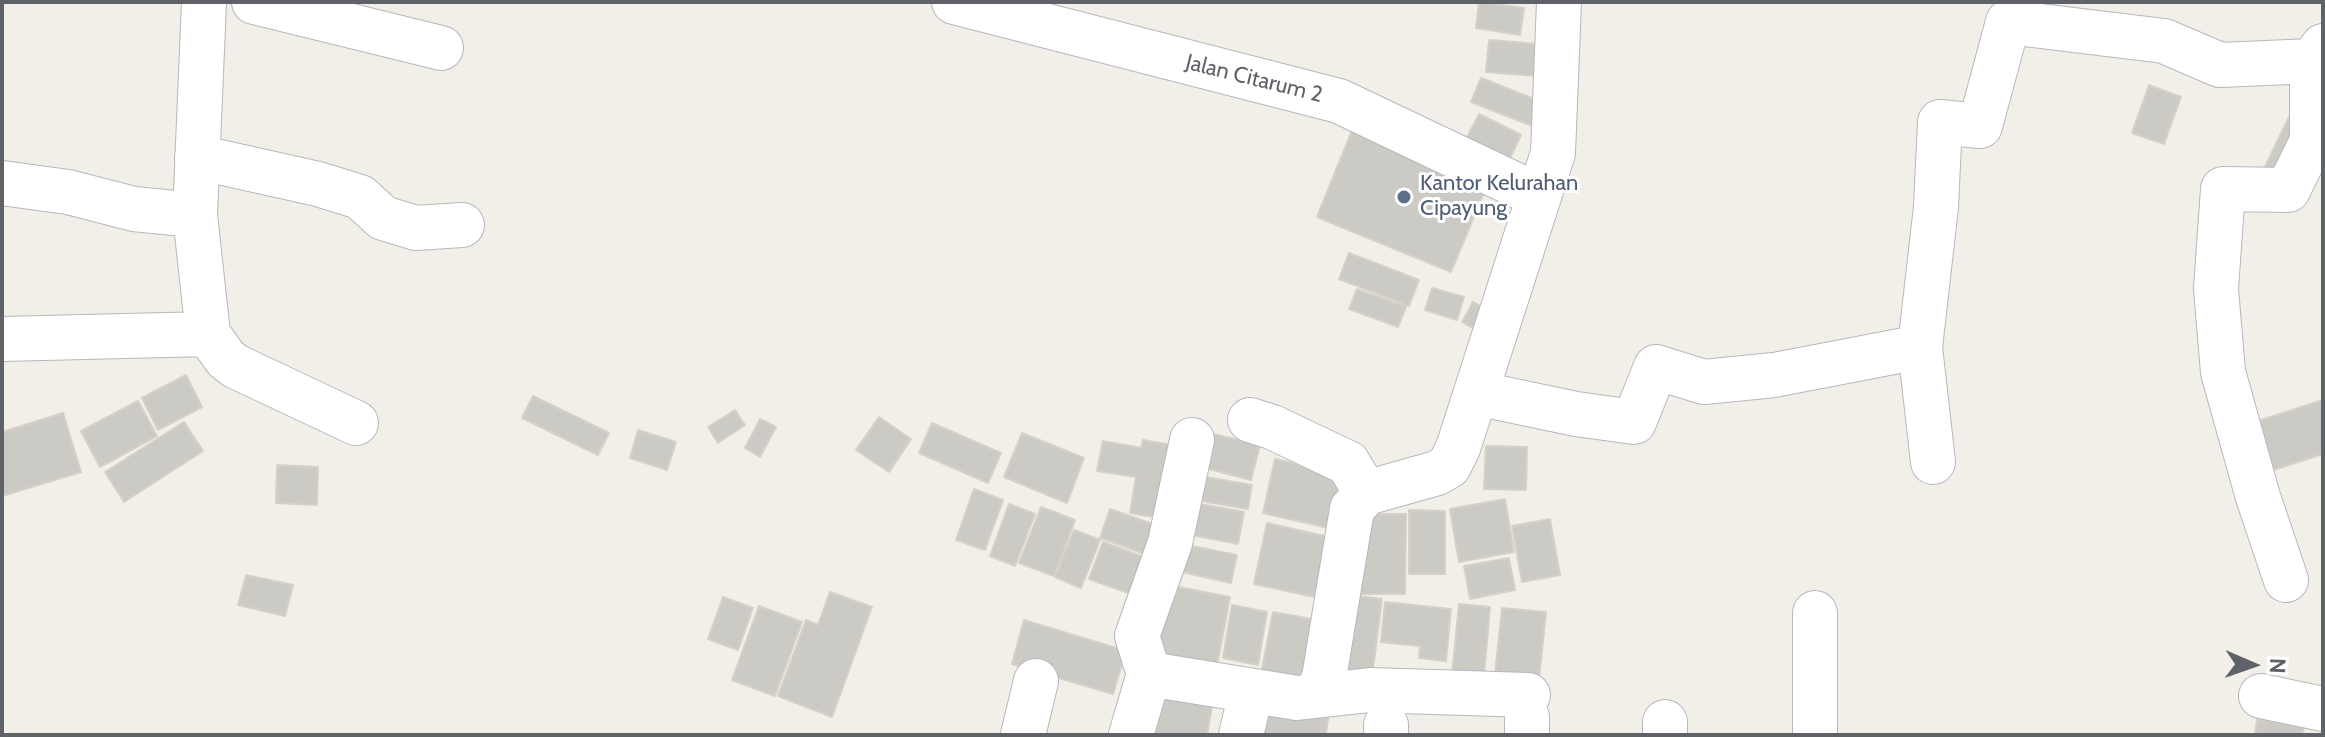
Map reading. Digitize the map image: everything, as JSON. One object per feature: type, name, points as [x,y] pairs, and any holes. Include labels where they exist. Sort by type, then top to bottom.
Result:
[{"type":"street","points":[[204,2],[195,215],[208,334],[235,366],[356,423]]},
{"type":"street","points":[[254,2],[441,48]]},
{"type":"street","name":"Jalan Citarum 2","points":[[954,2],[1339,101],[1539,196]]},
{"type":"street","points":[[1315,696],[1324,678],[1352,509],[1366,493],[1437,473],[1449,466],[1458,448],[1553,153],[1559,2]]},
{"type":"street","points":[[1933,462],[1920,347],[1936,207],[1940,122],[1980,126],[2008,22],[2164,41],[2220,65],[2318,54],[2312,141],[2288,190],[2223,189],[2216,289],[2223,372],[2258,497],[2286,580]]},
{"type":"street","points":[[197,157],[318,184],[360,197],[383,218],[416,228],[462,225]]},
{"type":"street","points":[[2,183],[68,192],[134,209],[195,215]]},
{"type":"street","points":[[2,339],[208,334]]},
{"type":"street","points":[[1476,393],[1576,414],[1634,422],[1656,367],[1704,382],[1774,375],[1920,347]]},
{"type":"street","points":[[1250,420],[1272,427],[1348,463],[1366,493]]},
{"type":"street","points":[[1131,735],[1149,674],[1137,636],[1170,543],[1192,440]]},
{"type":"street","points":[[1815,613],[1815,735]]},
{"type":"street","points":[[1149,674],[1297,698],[1370,690],[1527,716]]},
{"type":"street","points":[[1023,735],[1036,681]]},
{"type":"street","points":[[2261,696],[2323,709]]},
{"type":"building","points":[[1479,2],[1524,8],[1520,35],[1476,28]]},
{"type":"building","points":[[1489,40],[1539,44],[1536,76],[1486,72]]},
{"type":"building","points":[[1481,78],[1544,103],[1535,127],[1471,102]]},
{"type":"building","points":[[2149,85],[2181,97],[2164,144],[2132,133]]},
{"type":"building","points":[[2299,96],[2312,103],[2273,183],[2260,177]]},
{"type":"building","points":[[1479,114],[1521,135],[1505,169],[1462,147]]},
{"type":"building","name":"Kantor Kelurahan Cipayung","points":[[1356,121],[1490,178],[1451,272],[1317,217]]},
{"type":"building","points":[[1349,253],[1419,280],[1409,306],[1339,279]]},
{"type":"building","points":[[1432,288],[1464,297],[1457,320],[1425,310]]},
{"type":"building","points":[[1357,289],[1406,307],[1398,327],[1349,309]]},
{"type":"building","points":[[1473,302],[1499,316],[1488,336],[1462,322]]},
{"type":"building","points":[[186,375],[202,407],[158,430],[142,398]]},
{"type":"building","points":[[533,396],[609,433],[598,455],[522,418]]},
{"type":"building","points":[[2323,400],[2323,454],[2261,474],[2246,425]]},
{"type":"building","points":[[138,401],[157,436],[100,467],[81,431]]},
{"type":"building","points":[[735,410],[745,425],[718,443],[708,427]]},
{"type":"building","points":[[63,413],[81,472],[2,496],[2,432]]},
{"type":"building","points":[[879,417],[911,439],[889,472],[856,450]]},
{"type":"building","points":[[760,419],[776,427],[760,457],[745,448]]},
{"type":"building","points":[[184,422],[203,451],[124,502],[105,472]]},
{"type":"building","points":[[932,423],[1001,453],[988,483],[919,453]]},
{"type":"building","points":[[638,430],[676,442],[667,470],[630,458]]},
{"type":"building","points":[[1022,433],[1084,458],[1067,503],[1004,477]]},
{"type":"building","points":[[1213,434],[1260,445],[1251,480],[1205,468]]},
{"type":"building","points":[[1143,440],[1178,446],[1165,519],[1130,513],[1136,477],[1097,471],[1103,441],[1141,448]]},
{"type":"building","points":[[1486,446],[1527,447],[1526,490],[1484,489]]},
{"type":"building","points":[[1275,459],[1349,476],[1337,530],[1263,513]]},
{"type":"building","points":[[277,465],[318,467],[317,505],[276,503]]},
{"type":"building","points":[[1188,474],[1252,485],[1248,509],[1184,498]]},
{"type":"building","points":[[974,489],[1003,500],[985,550],[956,540]]},
{"type":"building","points":[[1505,499],[1514,552],[1459,562],[1450,509]]},
{"type":"building","points":[[1182,501],[1244,512],[1238,544],[1176,532]]},
{"type":"building","points":[[1009,504],[1035,514],[1015,566],[990,556]]},
{"type":"building","points":[[1041,507],[1075,520],[1054,576],[1019,563]]},
{"type":"building","points":[[1110,509],[1164,528],[1154,557],[1100,538]]},
{"type":"building","points":[[1409,510],[1445,511],[1445,574],[1409,574]]},
{"type":"building","points":[[1359,514],[1406,514],[1405,594],[1358,594]]},
{"type":"building","points":[[1550,519],[1560,575],[1522,582],[1512,526]]},
{"type":"building","points":[[1267,523],[1329,537],[1315,597],[1254,584]]},
{"type":"building","points":[[1074,530],[1100,540],[1081,588],[1055,577]]},
{"type":"building","points":[[1103,542],[1155,561],[1142,598],[1089,579]]},
{"type":"building","points":[[1182,544],[1237,555],[1231,583],[1177,571]]},
{"type":"building","points":[[1509,558],[1515,590],[1470,599],[1464,566]]},
{"type":"building","points":[[246,575],[293,585],[285,616],[238,605]]},
{"type":"building","points":[[1163,584],[1230,597],[1216,671],[1149,658]]},
{"type":"building","points":[[830,592],[872,607],[832,717],[778,696],[806,620],[818,625]]},
{"type":"building","points":[[1343,594],[1382,599],[1371,685],[1332,681]]},
{"type":"building","points":[[723,597],[753,608],[738,650],[708,639]]},
{"type":"building","points":[[1385,602],[1451,609],[1446,661],[1419,658],[1420,646],[1381,642]]},
{"type":"building","points":[[1459,604],[1490,607],[1483,687],[1451,684]]},
{"type":"building","points":[[1232,605],[1267,612],[1258,665],[1223,658]]},
{"type":"building","points":[[759,606],[802,622],[775,696],[732,680]]},
{"type":"building","points":[[1502,608],[1546,612],[1538,689],[1494,684]]},
{"type":"building","points":[[1273,612],[1317,620],[1305,688],[1260,679]]},
{"type":"building","points":[[1024,620],[1126,651],[1113,694],[1012,664]]},
{"type":"building","points":[[1153,684],[1214,694],[1207,735],[1145,735]]},
{"type":"building","points":[[1253,703],[1329,711],[1326,735],[1250,735]]},
{"type":"building","points":[[2257,719],[2304,727],[2302,735],[2255,735]]},
{"type":"place","name":"Kantor Kelurahan Cipayung","points":[[1404,197]]}]
